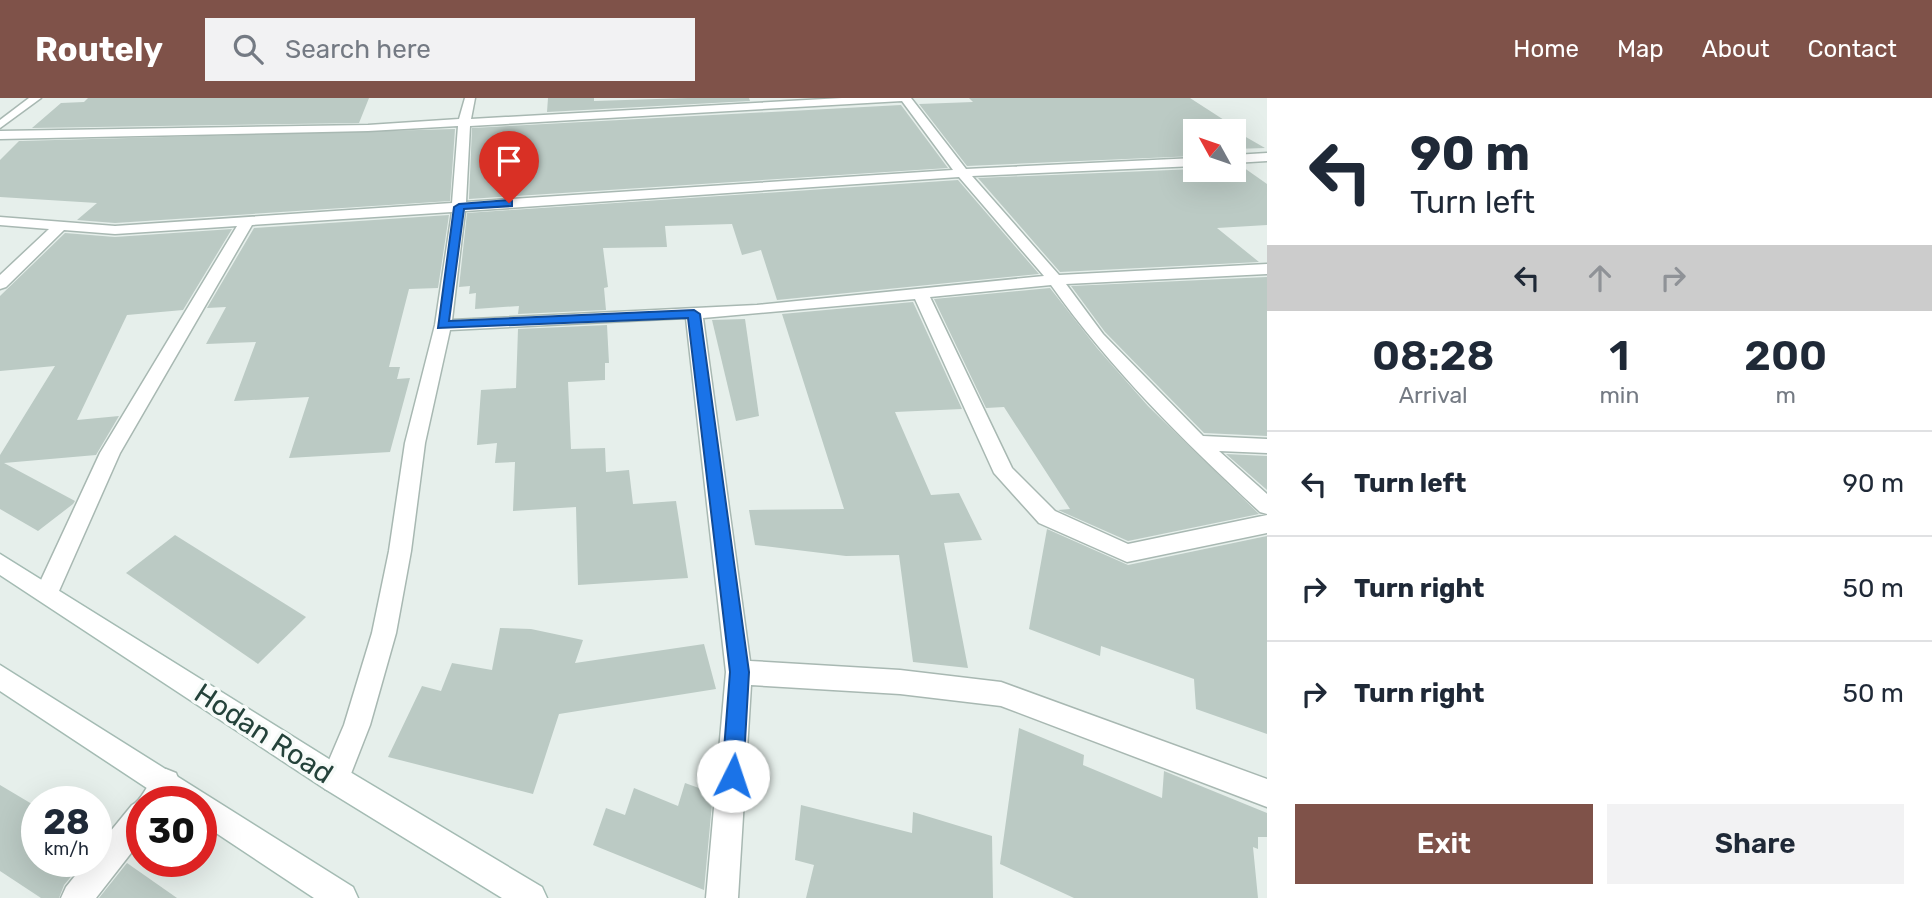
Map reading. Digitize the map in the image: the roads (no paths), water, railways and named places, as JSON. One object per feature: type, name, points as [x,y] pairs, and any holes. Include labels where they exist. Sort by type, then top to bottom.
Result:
[{"type":"street","points":[[0,125],[36,98]]},
{"type":"street","points":[[335,779],[357,725],[384,633],[400,551],[415,443],[443,325],[459,207],[464,124],[470,98]]},
{"type":"street","points":[[0,135],[464,124],[903,98],[962,173],[1055,281],[1097,338],[1198,443],[1267,506]]},
{"type":"street","points":[[1246,158],[1267,157]]},
{"type":"street","points":[[0,221],[115,230],[962,173],[1183,163]]},
{"type":"street","points":[[47,593],[110,453],[248,220]]},
{"type":"street","points":[[0,284],[61,225]]},
{"type":"street","points":[[443,325],[694,314],[1055,281],[1267,268]]},
{"type":"street","points":[[921,295],[1004,473],[1047,517],[1127,553],[1267,524]]},
{"type":"street","points":[[694,314],[739,672],[722,898]]},
{"type":"street","points":[[1198,443],[1267,446]]},
{"type":"street","name":"Hodan Road","points":[[0,563],[335,779],[531,898]]},
{"type":"street","points":[[739,672],[900,682],[1001,694],[1267,793]]},
{"type":"street","points":[[0,677],[151,786]]},
{"type":"street","points":[[217,816],[342,898]]},
{"type":"street","points":[[77,898],[126,835]]}]
